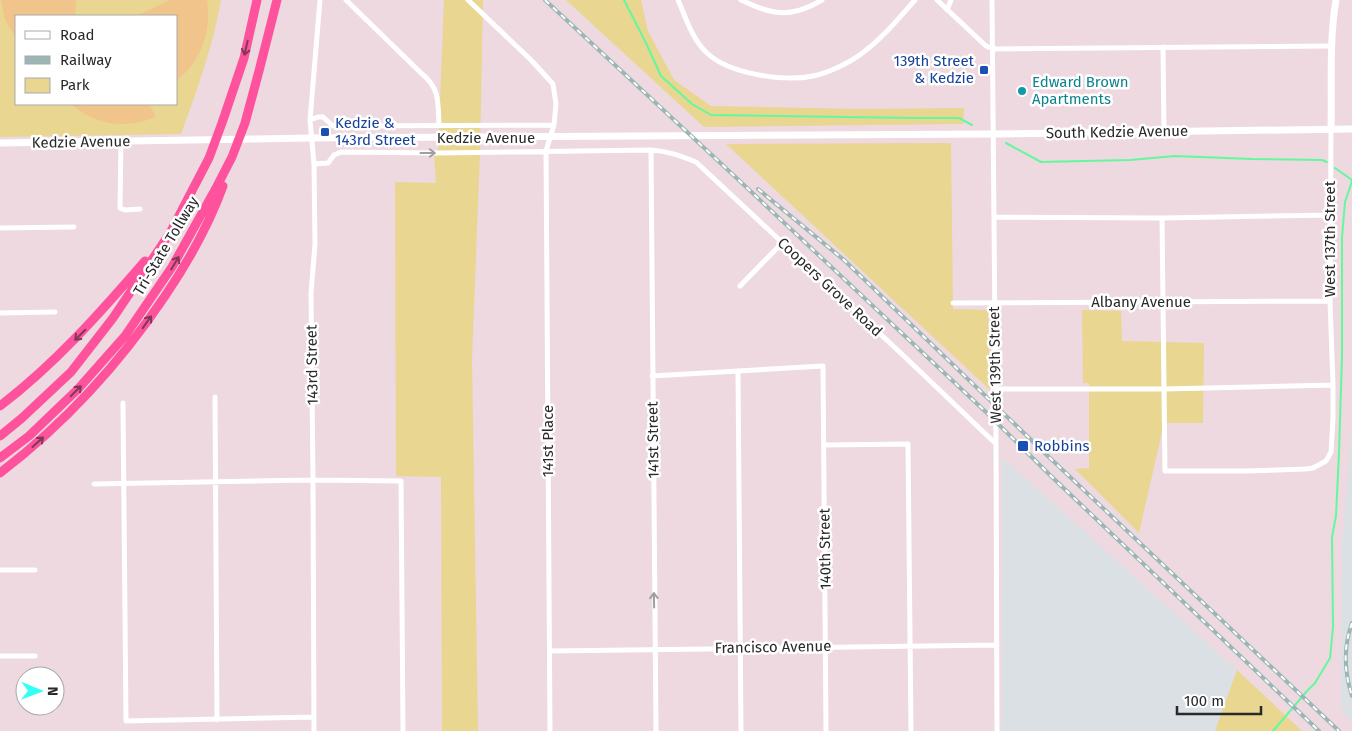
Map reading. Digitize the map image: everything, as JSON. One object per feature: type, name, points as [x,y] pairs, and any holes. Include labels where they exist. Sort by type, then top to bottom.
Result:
[{"type":"highway","name":"Tri-State Tollway","points":[[0,436],[71,372],[113,318],[170,233],[209,158],[244,58],[257,0]]},
{"type":"highway","name":"Tri-State Tollway","points":[[0,458],[28,436],[78,389],[125,336],[172,267],[232,157],[245,123],[277,0]]},
{"type":"highway","points":[[0,473],[21,458],[67,415],[118,360],[139,333],[178,276],[203,233],[232,157]]},
{"type":"highway","points":[[0,406],[44,369],[83,331],[170,233]]},
{"type":"main road","name":"West 137th Street","points":[[1331,129],[1332,46],[1336,0]]},
{"type":"main road","name":"South Kedzie Avenue","points":[[882,134],[1352,129]]},
{"type":"main road","name":"Kedzie Avenue","points":[[0,144],[311,138],[882,134]]},
{"type":"street","name":"143rd Street","points":[[314,731],[314,480],[311,293],[315,244],[314,164],[310,120],[320,0]]},
{"type":"street","points":[[346,0],[429,80],[437,95],[439,125]]},
{"type":"street","name":"141st Place","points":[[468,0],[531,60],[553,84],[556,104],[554,125],[546,151],[550,731]]},
{"type":"street","points":[[680,0],[695,38],[707,53],[724,65],[745,72],[783,77],[820,74],[860,55],[878,40],[915,0]]},
{"type":"street","points":[[741,0],[771,12],[789,13],[812,6],[822,0]]},
{"type":"street","points":[[937,0],[986,46],[993,49],[1332,46]]},
{"type":"street","points":[[947,10],[951,0]]},
{"type":"street","name":"West 139th Street","points":[[992,0],[997,731]]},
{"type":"street","points":[[1163,48],[1164,131]]},
{"type":"street","points":[[310,120],[323,117],[333,126],[554,125]]},
{"type":"street","name":"West 137th Street","points":[[1164,389],[1165,471],[1300,470],[1313,468],[1326,461],[1331,452],[1333,418],[1330,301],[1331,129]]},
{"type":"street","points":[[121,142],[120,208],[124,210],[140,209]]},
{"type":"street","name":"Coopers Grove Road","points":[[314,164],[328,163],[334,155],[341,152],[438,153],[651,150],[665,151],[696,162],[996,444]]},
{"type":"street","name":"141st Street","points":[[651,150],[656,731]]},
{"type":"street","points":[[994,217],[1162,218],[1331,215]]},
{"type":"street","points":[[1162,218],[1164,389]]},
{"type":"street","points":[[0,228],[74,227]]},
{"type":"street","points":[[740,286],[782,243]]},
{"type":"street","name":"Albany Avenue","points":[[952,303],[1330,301]]},
{"type":"street","points":[[0,313],[54,312]]},
{"type":"street","name":"140th Street","points":[[738,371],[823,366],[826,731]]},
{"type":"street","points":[[652,376],[738,371],[741,731]]},
{"type":"street","points":[[996,389],[1333,386]]},
{"type":"street","points":[[215,397],[217,720]]},
{"type":"street","points":[[123,403],[126,721],[314,717]]},
{"type":"street","points":[[824,445],[908,444],[911,731]]},
{"type":"street","points":[[94,484],[314,480],[401,481],[403,731]]},
{"type":"street","points":[[0,570],[35,570]]},
{"type":"street","name":"Francisco Avenue","points":[[550,651],[997,645]]},
{"type":"street","points":[[0,656],[35,656]]},
{"type":"shaded area","points":[[1,0],[76,0],[75,15],[15,15],[15,37],[4,17]]},
{"type":"shaded area","points":[[170,0],[207,0],[208,23],[203,45],[192,65],[178,79],[178,15],[138,15]]},
{"type":"shaded area","points":[[72,105],[150,105],[156,117],[145,121],[123,124],[101,121]]},
{"type":"shaded area","points":[[1352,427],[1352,721],[1341,711],[1342,545]]},
{"type":"shaded area","points":[[1002,457],[1237,670],[1215,731],[1002,731]]},
{"type":"green space","points":[[0,0],[221,0],[209,51],[181,134],[0,137]]},
{"type":"green space","points":[[444,0],[483,0],[480,152],[472,359],[478,731],[442,731],[441,477],[396,476],[395,182],[436,183],[434,153],[438,152]]},
{"type":"green space","points":[[566,0],[641,0],[648,31],[674,80],[711,106],[860,109],[964,108],[963,124],[704,127]]},
{"type":"green space","points":[[951,143],[953,309],[988,310],[990,390],[726,144]]},
{"type":"green space","points":[[1082,310],[1121,311],[1122,341],[1204,343],[1203,423],[1164,423],[1139,533],[1075,469],[1089,468],[1089,383],[1083,383]]},
{"type":"green space","points":[[1237,670],[1302,731],[1215,731]]},
{"type":"waterway","points":[[624,0],[661,76],[692,104],[711,115],[959,118],[972,125]]},
{"type":"waterway","points":[[1006,143],[1041,162],[1130,160],[1175,156],[1322,160],[1327,162]]},
{"type":"waterway","points":[[1335,168],[1352,180]]},
{"type":"waterway","points":[[1273,731],[1315,683],[1330,658],[1333,627],[1332,537],[1336,516],[1342,356],[1342,237],[1345,202],[1352,181]]},
{"type":"railway","points":[[545,0],[988,414],[1319,731]]},
{"type":"railway","points":[[758,189],[844,260],[1339,731]]},
{"type":"railway","points":[[1352,623],[1346,650],[1347,678],[1352,696]]},
{"type":"place","name":"139th Street & Kedzie","points":[[984,70]]},
{"type":"place","name":"Edward Brown Apartments","points":[[1022,91]]},
{"type":"place","name":"Kedzie & 143rd Street","points":[[325,132]]},
{"type":"place","name":"Robbins","points":[[1023,446]]}]
